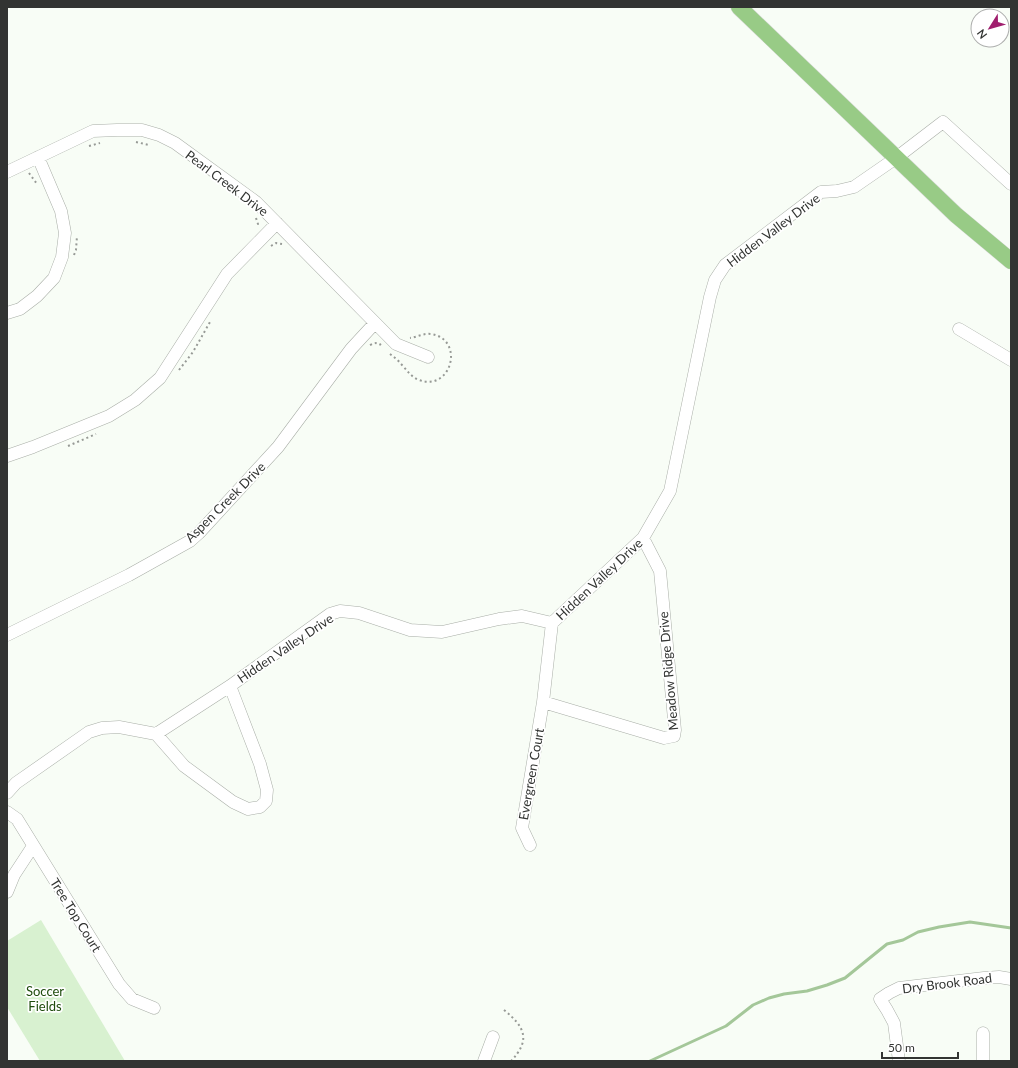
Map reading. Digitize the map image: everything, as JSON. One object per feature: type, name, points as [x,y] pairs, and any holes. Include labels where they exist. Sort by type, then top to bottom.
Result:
[{"type":"main road","points":[[740,7],[956,215],[1011,261]]},
{"type":"street","name":"Hidden Valley Drive","points":[[156,734],[230,686],[330,614],[340,611],[359,614],[410,630],[442,632],[499,619],[522,616],[552,623],[643,538],[670,491],[710,297],[715,280],[725,265],[821,192],[837,191],[854,187],[896,158],[943,122],[1011,184]]},
{"type":"street","name":"Pearl Creek Drive","points":[[7,172],[93,132],[142,130],[160,136],[175,143],[256,202],[396,344],[428,357]]},
{"type":"street","points":[[7,313],[20,309],[37,296],[54,278],[62,257],[65,233],[61,211],[38,157]]},
{"type":"street","points":[[7,456],[109,416],[135,400],[160,378],[227,274],[277,223]]},
{"type":"street","name":"Aspen Creek Drive","points":[[7,635],[130,575],[190,541],[278,447],[351,349],[375,323]]},
{"type":"street","points":[[960,329],[1011,360]]},
{"type":"street","name":"Meadow Ridge Drive","points":[[543,702],[664,738],[674,736],[675,730],[660,571],[643,538]]},
{"type":"street","points":[[543,702],[552,623]]},
{"type":"street","points":[[7,792],[16,783],[89,732],[102,728],[119,727],[156,734],[184,766],[233,802],[248,809],[260,807],[266,801],[267,790],[260,764],[230,686]]},
{"type":"street","name":"Evergreen Court","points":[[530,845],[522,828],[543,702]]},
{"type":"street","name":"Tree Top Court","points":[[7,812],[17,819],[119,984],[132,999],[154,1008]]},
{"type":"street","points":[[7,892],[14,875],[33,846]]},
{"type":"street","name":"Dry Brook Road","points":[[899,1061],[894,1023],[880,999],[900,988],[984,978],[999,977],[1011,979]]},
{"type":"street","points":[[982,1061],[983,1033]]},
{"type":"street","points":[[484,1061],[492,1037]]},
{"type":"path","points":[[135,141],[154,146]]},
{"type":"path","points":[[86,147],[103,142]]},
{"type":"path","points":[[30,174],[39,187]]},
{"type":"path","points":[[253,214],[258,224],[257,230]]},
{"type":"path","points":[[269,248],[276,244],[284,246]]},
{"type":"path","points":[[178,372],[193,352],[212,319]]},
{"type":"path","points":[[368,345],[376,343],[380,345],[419,380],[431,382],[442,377],[447,372],[450,367],[451,355],[447,344],[443,339],[432,334],[405,338]]},
{"type":"path","points":[[66,447],[102,431]]},
{"type":"path","points":[[504,1010],[514,1018],[523,1032],[522,1045],[518,1054],[511,1061]]},
{"type":"green space","name":"Soccer Fields","points":[[41,920],[125,1061],[40,1061],[7,1007],[7,941]]},
{"type":"waterway","points":[[650,1061],[726,1026],[753,1005],[769,998],[784,994],[807,991],[845,978],[887,944],[903,940],[918,932],[970,922],[1011,928]]}]
